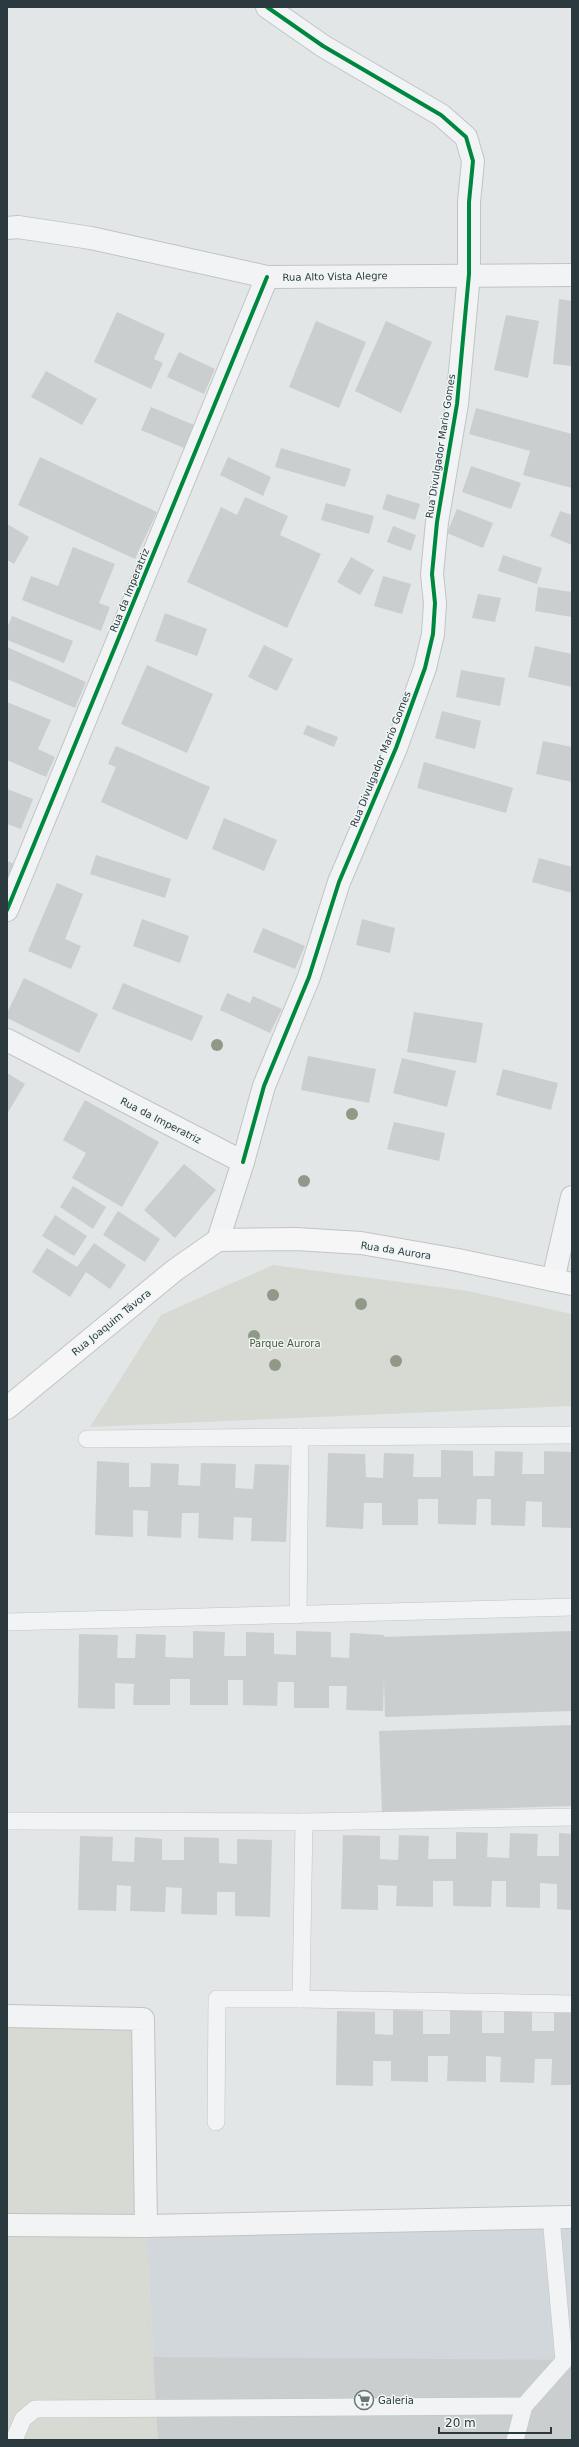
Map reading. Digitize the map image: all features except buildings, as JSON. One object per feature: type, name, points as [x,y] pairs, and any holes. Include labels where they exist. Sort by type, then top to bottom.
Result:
[{"type":"main road","name":"Rua da Aurora","points":[[218,1240],[296,1239],[361,1243],[458,1260],[563,1282]]},
{"type":"main road","name":"Rua Joaquim Távora","points":[[7,1408],[174,1270],[218,1240]]},
{"type":"street","name":"Rua Divulgador Mario Gomes","points":[[242,1162],[264,1086],[309,977],[339,882],[396,748],[430,648],[434,626],[435,603],[432,574],[437,522],[457,404],[469,274],[469,202],[473,161],[466,138],[441,115],[323,46],[267,7]]},
{"type":"street","name":"Rua Alto Vista Alegre","points":[[7,228],[18,227],[91,238],[266,277],[469,274],[572,275]]},
{"type":"street","name":"Rua da Imperatriz","points":[[7,910],[266,277]]},
{"type":"street","name":"Rua da Imperatriz","points":[[7,1040],[242,1162]]},
{"type":"street","points":[[218,1240],[242,1162]]},
{"type":"street","points":[[563,1282],[572,1196]]},
{"type":"street","points":[[7,2016],[143,2019],[146,2226]]},
{"type":"street","points":[[7,2226],[146,2226],[562,2217]]},
{"type":"lane","points":[[87,1439],[572,1435]]},
{"type":"lane","points":[[298,1615],[300,1437]]},
{"type":"lane","points":[[7,1622],[572,1608]]},
{"type":"lane","points":[[7,1821],[304,1822],[572,1816]]},
{"type":"lane","points":[[301,1999],[304,1822]]},
{"type":"lane","points":[[216,2122],[217,1999],[572,2004]]},
{"type":"lane","points":[[515,2440],[524,2406],[564,2361],[562,2217]]},
{"type":"lane","points":[[14,2440],[23,2420],[35,2409],[524,2406]]},
{"type":"shaded area","points":[[572,2222],[572,2440],[158,2440],[146,2226]]},
{"type":"green space","name":"Parque Aurora","points":[[273,1265],[468,1291],[572,1314],[572,1406],[90,1427],[161,1315]]},
{"type":"green space","points":[[7,2016],[143,2019],[146,2226],[158,2440],[7,2440]]},
{"type":"cycle path","points":[[243,1162],[264,1086],[309,977],[339,882],[396,748],[425,668],[433,634],[435,603],[432,574],[437,522],[457,404],[469,274],[469,202],[473,161],[466,137],[441,115],[323,46],[267,7]]},
{"type":"cycle path","points":[[7,910],[267,277]]},
{"type":"place","name":"Galeria","points":[[364,2400]]}]
